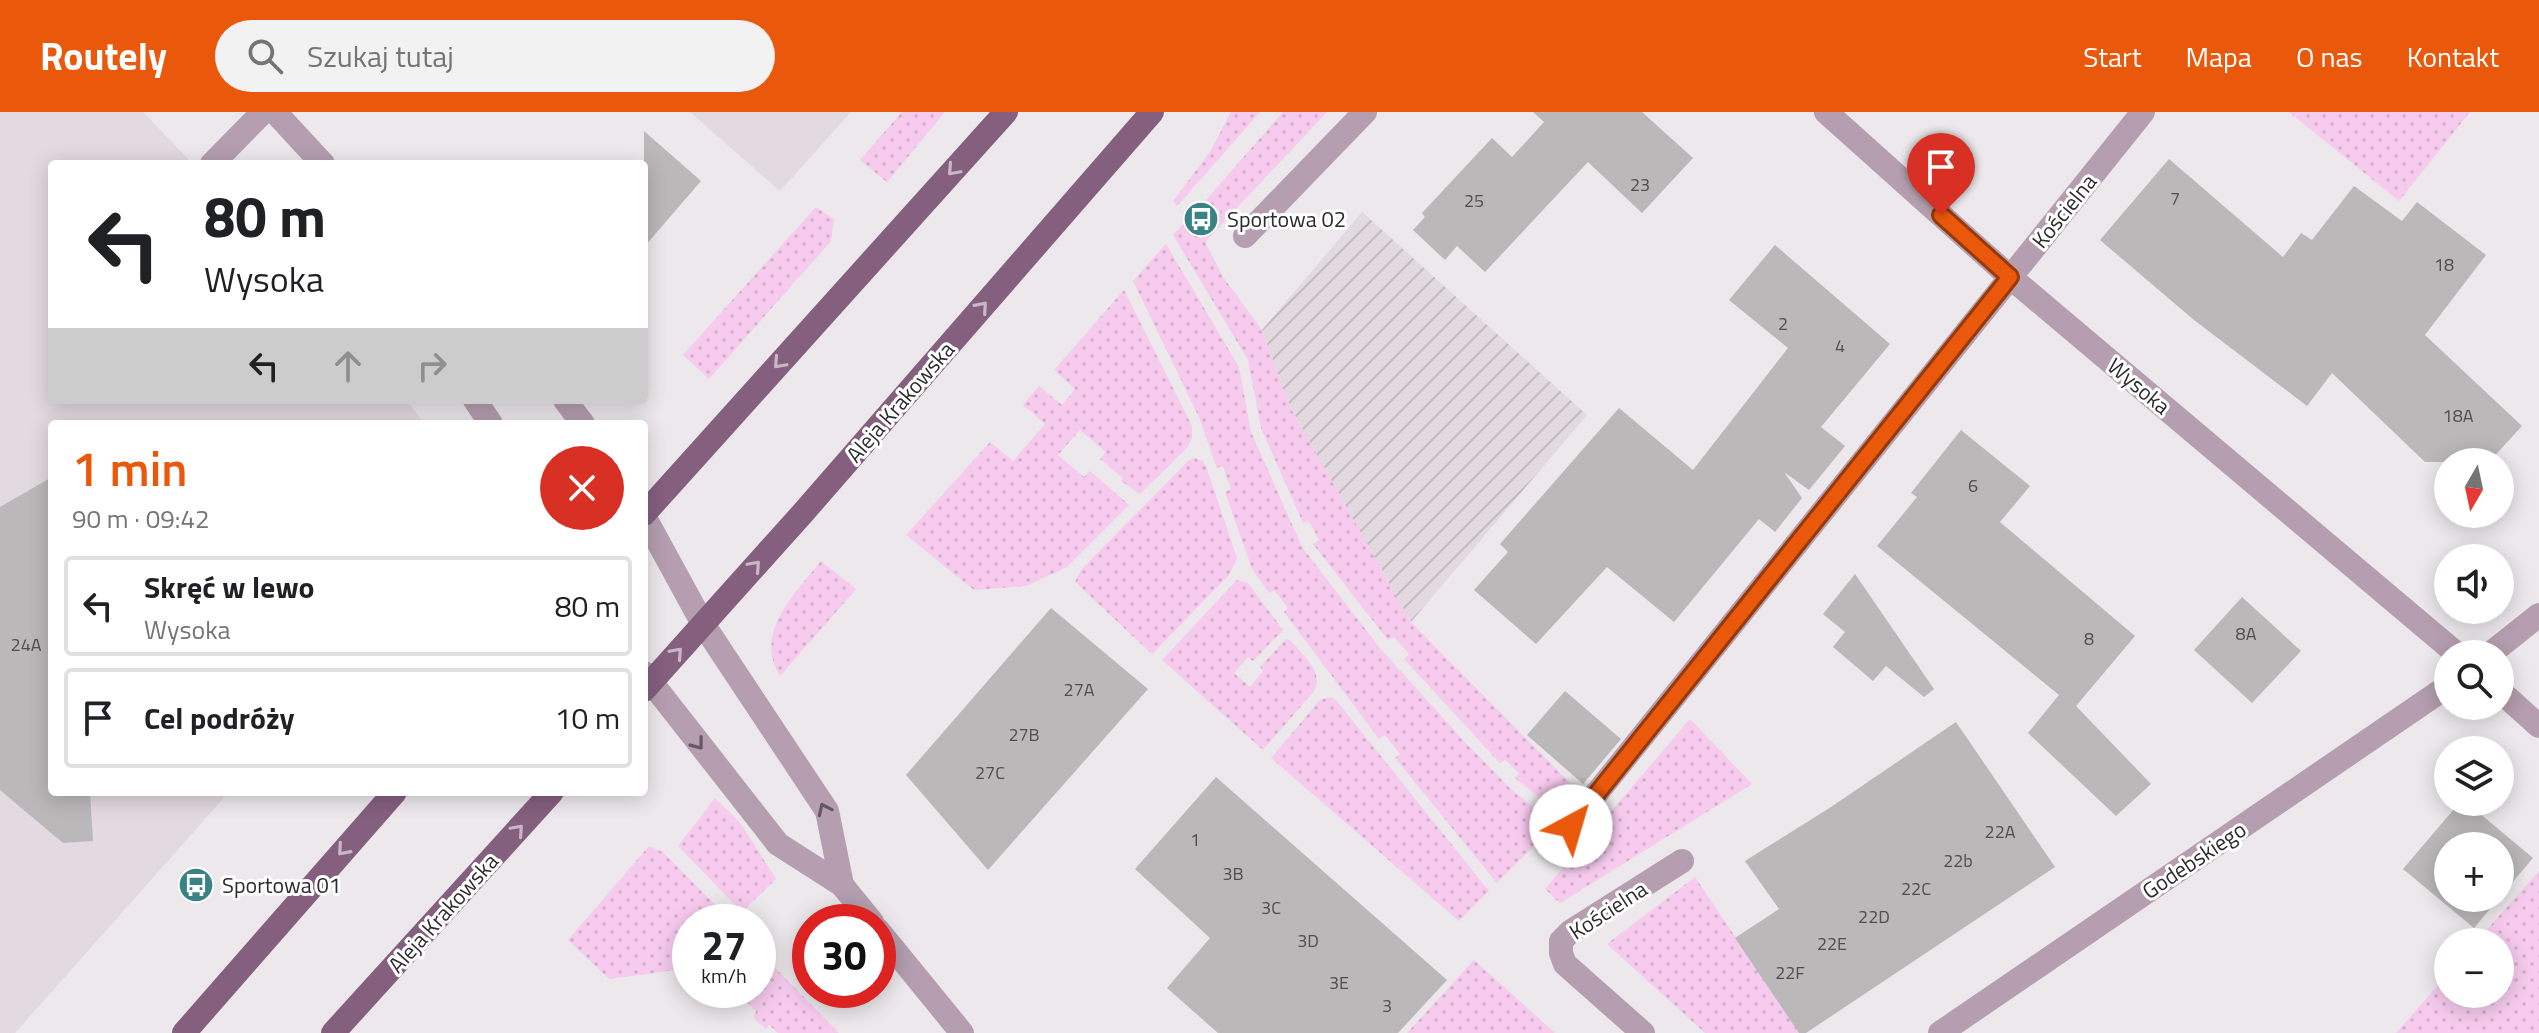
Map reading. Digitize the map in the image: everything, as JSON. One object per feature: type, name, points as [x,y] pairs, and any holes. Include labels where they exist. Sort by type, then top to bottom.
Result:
[{"type":"main road","points":[[648,511],[1006,112]]},
{"type":"main road","name":"Aleja Krakowska","points":[[648,680],[813,502],[1152,112]]},
{"type":"main road","points":[[184,1033],[391,796]]},
{"type":"main road","name":"Aleja Krakowska","points":[[333,1033],[548,796]]},
{"type":"street","points":[[216,160],[263,112]]},
{"type":"street","points":[[275,112],[319,160]]},
{"type":"street","points":[[1245,236],[1365,112]]},
{"type":"street","name":"Wysoka","points":[[1826,112],[2010,277],[2440,640]]},
{"type":"street","name":"Kościelna","points":[[1564,834],[2143,112]]},
{"type":"street","points":[[648,522],[703,624],[827,811],[842,885]]},
{"type":"street","points":[[2508,640],[2539,615]]},
{"type":"street","points":[[648,684],[778,844],[842,885],[857,904]]},
{"type":"street","name":"Godebskiego","points":[[1940,1033],[2434,696]]},
{"type":"street","points":[[2514,704],[2539,726]]},
{"type":"street","name":"Kościelna","points":[[1643,1033],[1565,964],[1561,941],[1570,932],[1682,861]]},
{"type":"street","points":[[896,952],[962,1033]]},
{"type":"shaded area","points":[[0,112],[143,112],[189,160],[48,160],[48,404],[410,404],[421,420],[48,420],[48,796],[225,796],[15,1033],[0,1033]]},
{"type":"shaded area","points":[[690,112],[851,112],[780,191]]},
{"type":"shaded area","points":[[902,112],[945,112],[887,182],[860,160]]},
{"type":"shaded area","points":[[1231,112],[1260,112],[1177,206],[1173,201],[1210,152]]},
{"type":"shaded area","points":[[1283,112],[1327,112],[1205,242],[1223,277],[1262,330],[1290,407],[1411,622],[1571,784],[1552,808],[1515,778],[1519,773],[1505,760],[1500,763],[1404,659],[1409,654],[1394,637],[1388,640],[1313,544],[1319,540],[1309,521],[1303,523],[1261,428],[1248,360],[1173,235],[1186,221],[1201,234],[1221,212],[1206,200]]},
{"type":"shaded area","points":[[2289,112],[2470,112],[2399,201]]},
{"type":"shaded area","points":[[816,207],[834,219],[831,241],[709,379],[683,355]]},
{"type":"shaded area","points":[[1362,212],[1587,415],[1411,622],[1290,407],[1262,330]]},
{"type":"shaded area","points":[[1166,244],[1239,367],[1251,432],[1302,547],[1379,647],[1462,739],[1512,790],[1545,816],[1540,823],[1550,830],[1497,883],[1395,758],[1400,754],[1385,735],[1379,739],[1284,612],[1288,608],[1274,590],[1269,593],[1252,569],[1225,492],[1231,489],[1223,466],[1217,468],[1199,417],[1133,281]]},
{"type":"shaded area","points":[[1124,290],[1192,426],[1192,438],[1187,448],[1140,494],[1121,481],[1123,478],[1100,459],[1106,452],[1080,430],[1058,455],[1084,477],[1090,471],[1129,505],[1067,567],[1026,586],[974,590],[906,535],[990,442],[1013,461],[1045,424],[1023,405],[1039,386],[1062,405],[1075,389],[1054,370]]},
{"type":"shaded area","points":[[1194,458],[1203,461],[1206,466],[1237,558],[1229,575],[1152,654],[1075,582],[1081,570]]},
{"type":"shaded area","points":[[821,561],[856,589],[780,676],[773,660],[771,644],[774,629],[789,600]]},
{"type":"shaded area","points":[[1237,580],[1248,583],[1283,630],[1253,661],[1248,657],[1234,673],[1250,687],[1263,671],[1260,667],[1286,639],[1306,658],[1317,677],[1314,691],[1263,750],[1162,660]]},
{"type":"shaded area","points":[[1331,697],[1489,891],[1459,921],[1271,758],[1320,700]]},
{"type":"shaded area","points":[[1690,719],[1752,784],[1560,903],[1545,889]]},
{"type":"shaded area","points":[[715,798],[741,824],[776,879],[750,904],[734,904],[678,846]]},
{"type":"shaded area","points":[[649,846],[663,852],[714,904],[672,904],[672,970],[609,979],[568,940]]},
{"type":"shaded area","points":[[2539,871],[2539,1033],[2396,1033],[2434,990],[2434,1008],[2514,1008],[2514,928],[2488,928],[2503,912],[2514,912],[2514,899]]},
{"type":"shaded area","points":[[1695,877],[1800,1033],[1705,1033],[1607,944]]},
{"type":"shaded area","points":[[1474,960],[1555,1033],[1407,1033]]},
{"type":"shaded area","points":[[776,969],[792,985],[792,1008],[814,1008],[839,1033],[778,1033],[769,1025],[766,1029],[753,1018],[756,1011],[753,1008],[776,1008]]},
{"type":"building","points":[[1533,112],[1642,112],[1693,158],[1642,213],[1588,162],[1485,272],[1457,246],[1445,260],[1413,230],[1425,217],[1422,213],[1492,138],[1512,157],[1544,122]]},
{"type":"building","points":[[644,131],[701,181],[648,242],[648,160],[644,160]]},
{"type":"building","points":[[2169,159],[2283,257],[2301,233],[2312,240],[2354,186],[2402,221],[2417,202],[2486,255],[2425,335],[2522,426],[2502,448],[2434,448],[2434,462],[2425,462],[2332,373],[2307,406],[2194,320],[2100,240]]},
{"type":"building","points":[[1775,245],[1890,344],[1821,427],[1845,446],[1809,490],[1784,472],[1802,498],[1775,532],[1759,519],[1674,622],[1607,567],[1536,644],[1474,590],[1508,552],[1500,544],[1619,408],[1693,470],[1788,348],[1729,300]]},
{"type":"building","points":[[1961,430],[2030,486],[2000,522],[2135,636],[2076,706],[2151,784],[2116,816],[2028,733],[2059,695],[1877,546],[1917,497],[1911,493]]},
{"type":"building","points":[[48,479],[48,796],[90,796],[93,841],[63,843],[0,790],[0,507]]},
{"type":"building","points":[[1855,574],[1934,689],[1924,697],[1886,666],[1873,681],[1833,647],[1845,632],[1823,614]]},
{"type":"building","points":[[2242,597],[2301,651],[2252,703],[2194,650]]},
{"type":"building","points":[[1051,608],[1148,689],[988,870],[906,775]]},
{"type":"building","points":[[1565,691],[1621,739],[1583,784],[1527,735]]},
{"type":"building","points":[[1956,722],[2055,867],[1806,1033],[1799,1033],[1735,938],[1779,909],[1745,861]]},
{"type":"building","points":[[1216,777],[1447,980],[1398,1033],[1218,1033],[1167,988],[1210,938],[1135,869]]},
{"type":"building","points":[[2448,816],[2483,816],[2502,832],[2434,832]]},
{"type":"building","points":[[2434,833],[2434,895],[2403,869]]},
{"type":"building","points":[[2514,842],[2533,858],[2514,880]]},
{"type":"building","points":[[2455,912],[2487,912],[2474,928]]},
{"type":"place","name":"Sportowa 02","points":[[1201,219]]},
{"type":"place","name":"Sportowa 01","points":[[196,885]]},
{"type":"route","points":[[1571,826],[2010,277],[1941,215]]}]
